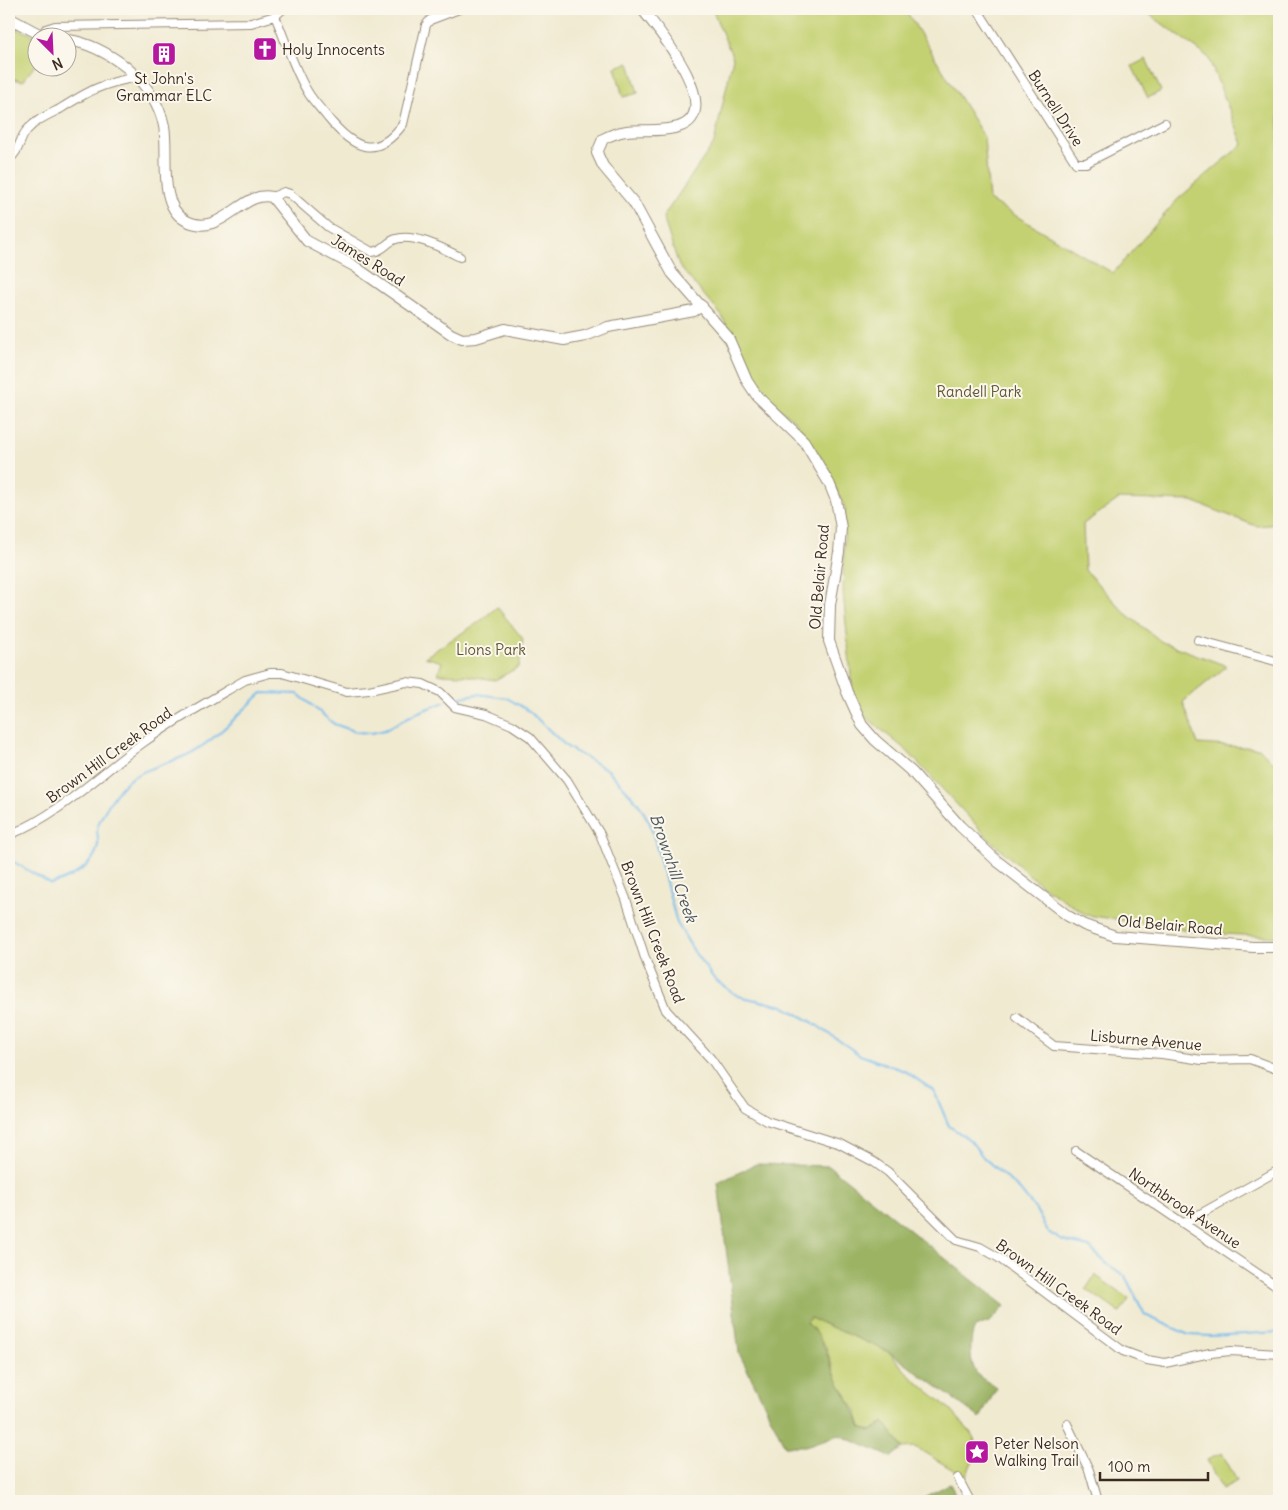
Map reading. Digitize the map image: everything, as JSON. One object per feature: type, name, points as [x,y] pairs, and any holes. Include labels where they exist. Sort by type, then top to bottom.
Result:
[{"type":"main road","name":"Old Belair Road","points":[[642,9],[663,35],[689,77],[696,100],[694,114],[690,121],[674,129],[618,131],[603,138],[597,152],[603,166],[634,202],[672,273],[728,337],[747,381],[757,396],[804,441],[830,483],[841,528],[830,605],[830,641],[847,692],[862,725],[875,740],[912,772],[960,826],[997,861],[1068,916],[1084,925],[1115,936],[1253,947],[1279,947]]},
{"type":"main road","points":[[11,23],[28,30]]},
{"type":"main road","points":[[78,42],[105,52],[138,77],[154,98],[164,127],[167,186],[170,202],[176,214],[186,220],[207,224],[233,213],[257,196],[272,197]]},
{"type":"main road","name":"James Road","points":[[272,197],[307,241],[354,266],[426,315],[444,331],[462,339],[476,338],[505,329],[564,340],[585,336],[608,327],[694,311],[702,306]]},
{"type":"street","points":[[49,28],[55,26],[251,23],[275,16],[283,9]]},
{"type":"street","points":[[275,16],[308,93],[344,137],[372,148],[384,144],[394,136],[403,124],[426,25],[430,20],[459,9]]},
{"type":"street","name":"Burnell Drive","points":[[977,9],[1076,162],[1086,163],[1165,123]]},
{"type":"street","points":[[9,159],[15,154],[26,131],[45,116],[102,84],[138,77]]},
{"type":"street","points":[[272,197],[284,192],[290,194],[321,222],[372,252],[383,249],[395,239],[405,238],[438,246],[460,257]]},
{"type":"street","points":[[1198,640],[1279,662]]},
{"type":"street","name":"Brown Hill Creek Road","points":[[9,835],[32,826],[51,814],[145,741],[245,680],[258,675],[270,673],[292,675],[347,692],[363,691],[406,682],[423,684],[440,692],[455,707],[486,714],[512,725],[530,737],[567,780],[600,834],[666,1010],[711,1058],[745,1108],[767,1121],[840,1144],[874,1162],[888,1172],[956,1240],[980,1247],[999,1258],[1123,1351],[1147,1360],[1165,1363],[1210,1353],[1232,1351],[1279,1354]]},
{"type":"street","name":"Lisburne Avenue","points":[[1018,1018],[1054,1046],[1162,1054],[1202,1060],[1250,1059],[1279,1070]]},
{"type":"street","name":"Northbrook Avenue","points":[[1076,1151],[1279,1288]]},
{"type":"street","points":[[1184,1223],[1279,1170]]},
{"type":"street","points":[[1067,1424],[1089,1470],[1098,1501]]},
{"type":"street","points":[[958,1478],[970,1501]]},
{"type":"green space","name":"Randell Park","points":[[712,9],[905,9],[984,137],[989,200],[1113,273],[1178,199],[1243,144],[1208,57],[1142,9],[1279,9],[1279,524],[1256,526],[1192,501],[1119,499],[1083,524],[1085,570],[1125,613],[1162,642],[1227,666],[1183,702],[1198,744],[1259,748],[1279,768],[1279,937],[1206,933],[1087,915],[1041,885],[991,841],[907,751],[854,707],[843,592],[845,508],[823,460],[794,420],[770,402],[749,370],[722,316],[679,266],[663,217],[714,143],[733,58]]},
{"type":"green space","points":[[17,29],[28,33],[28,75],[23,81],[9,78],[9,32]]},
{"type":"green space","points":[[1146,59],[1161,91],[1148,98],[1132,66]]},
{"type":"green space","points":[[629,63],[638,93],[623,97],[615,67]]},
{"type":"green space","name":"Lions Park","points":[[497,607],[523,639],[519,667],[495,680],[463,675],[438,674],[442,662],[425,657],[479,622]]},
{"type":"green space","points":[[756,1164],[829,1166],[1005,1306],[991,1321],[975,1327],[973,1332],[971,1357],[974,1369],[979,1376],[997,1388],[980,1418],[889,1352],[810,1318],[807,1323],[822,1343],[834,1373],[861,1427],[871,1431],[884,1422],[903,1448],[891,1457],[839,1435],[805,1446],[785,1446],[739,1353],[718,1183]]},
{"type":"green space","points":[[1095,1275],[1129,1299],[1120,1313],[1086,1289]]},
{"type":"green space","points":[[810,1317],[889,1352],[911,1377],[950,1409],[971,1433],[979,1448],[965,1477],[915,1447],[903,1448],[884,1422],[871,1431],[861,1427],[856,1411],[837,1380],[825,1345],[807,1323]]},
{"type":"green space","points":[[1222,1453],[1237,1481],[1222,1489],[1207,1460]]},
{"type":"green space","points":[[950,1484],[959,1501],[916,1501]]},
{"type":"waterway","name":"Brownhill Creek","points":[[9,859],[51,884],[74,875],[87,865],[96,853],[98,843],[97,830],[101,817],[120,788],[136,775],[182,757],[199,748],[218,734],[262,693],[298,694],[334,724],[357,732],[372,733],[385,730],[416,713],[445,702]]},
{"type":"waterway","name":"Brownhill Creek","points":[[451,699],[477,694],[507,698],[529,711],[567,747],[608,770],[638,803],[650,823],[677,923],[695,953],[715,980],[738,996],[783,1006],[812,1022],[860,1055],[905,1071],[934,1091],[949,1126],[970,1140],[983,1157],[1020,1190],[1036,1210],[1048,1232],[1063,1241],[1089,1247],[1107,1264],[1125,1276],[1145,1315],[1189,1335],[1211,1336],[1279,1332]]},
{"type":"place","name":"Holy Innocents","points":[[265,49]]},
{"type":"place","name":"St John's Grammar ELC","points":[[164,54]]},
{"type":"place","name":"Peter Nelson Walking Trail","points":[[977,1452]]}]
